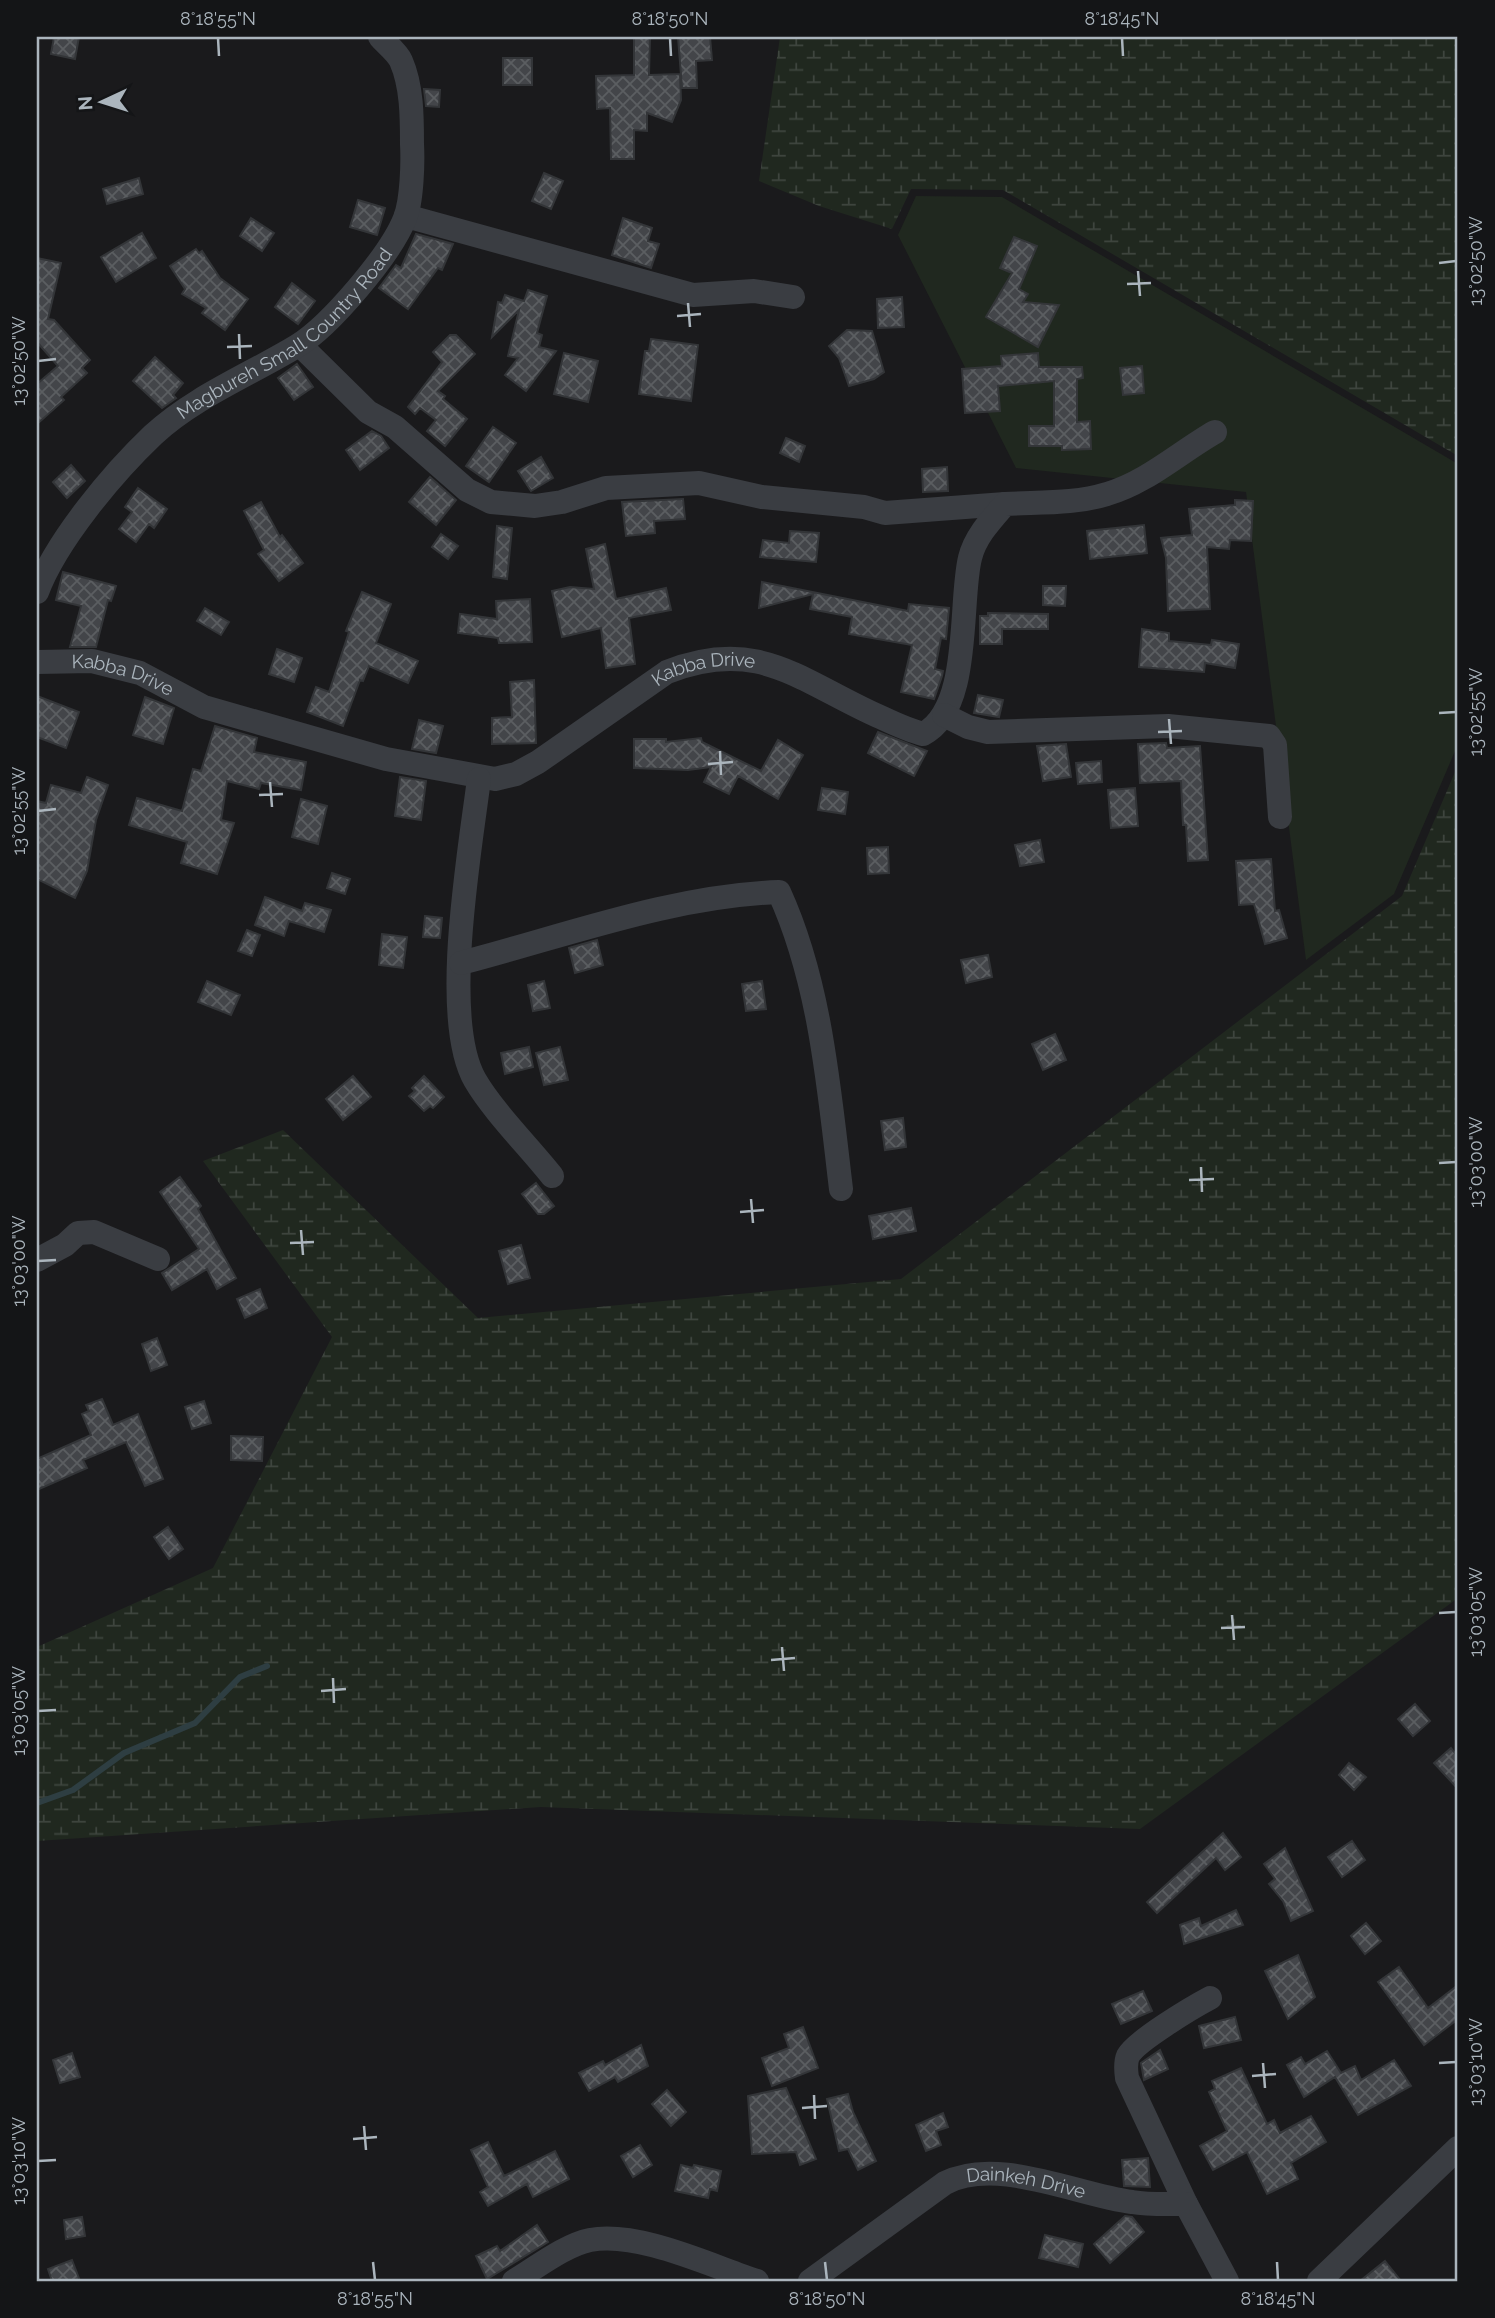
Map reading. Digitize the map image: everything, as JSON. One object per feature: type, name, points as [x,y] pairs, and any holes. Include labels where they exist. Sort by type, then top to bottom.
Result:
[{"type":"street","name":"Magbureh Small Country Road","points":[[37,592],[45,570],[92,503],[153,434],[215,391],[300,345],[350,297],[383,257],[406,216],[413,153],[411,106],[400,59],[380,37]]},
{"type":"street","points":[[406,216],[693,295],[754,291],[793,297]]},
{"type":"street","points":[[300,345],[368,412],[395,427],[467,490],[491,502],[535,506],[562,502],[606,488],[699,483],[762,497],[864,507],[886,513],[1083,499],[1108,494],[1215,432]]},
{"type":"street","points":[[1005,504],[980,536],[970,558],[964,647],[944,715],[968,727],[1000,733],[1168,726],[1269,736],[1275,745],[1280,817]]},
{"type":"street","name":"Kabba Drive","points":[[37,662],[92,661],[139,673],[204,707],[386,760],[479,779],[516,774],[667,672],[691,663],[749,659],[781,666],[911,731],[923,734],[934,728],[944,715]]},
{"type":"street","points":[[479,779],[462,915],[459,1027],[464,1051],[475,1080],[552,1176]]},
{"type":"street","points":[[461,963],[644,913],[700,901],[779,892],[807,969],[820,1036],[841,1189]]},
{"type":"street","points":[[37,1260],[65,1245],[78,1233],[94,1232],[158,1259]]},
{"type":"street","points":[[1210,1998],[1181,2014],[1132,2051],[1126,2067],[1127,2078],[1154,2139],[1227,2281]]},
{"type":"street","points":[[1319,2281],[1458,2148]]},
{"type":"street","name":"Dainkeh Drive","points":[[810,2281],[872,2234],[958,2177],[979,2173],[1007,2176],[1132,2202],[1186,2204]]},
{"type":"street","points":[[514,2281],[587,2240],[609,2238],[650,2246],[757,2281]]},
{"type":"green space","points":[[780,37],[1458,37],[1458,456],[1003,190],[911,189],[892,229],[819,206],[759,181]]},
{"type":"green space","points":[[916,196],[1002,197],[1458,464],[1458,744],[1394,894],[1306,960],[1246,492],[1016,468],[898,235]]},
{"type":"green space","points":[[1458,765],[1458,1598],[1140,1829],[541,1807],[37,1841],[37,1647],[213,1568],[332,1337],[203,1161],[283,1130],[478,1318],[901,1279],[1402,896]]},
{"type":"building","points":[[54,37],[79,37],[75,59],[51,54]]},
{"type":"building","points":[[634,37],[650,37],[649,75],[680,74],[681,100],[672,122],[647,113],[647,131],[634,130],[634,159],[611,159],[610,108],[597,109],[596,76],[634,75]]},
{"type":"building","points":[[678,37],[710,37],[712,60],[696,61],[697,88],[682,88]]},
{"type":"building","points":[[503,58],[532,58],[532,85],[503,85]]},
{"type":"building","points":[[424,89],[440,90],[439,107],[426,106]]},
{"type":"building","points":[[544,173],[563,181],[551,209],[532,201]]},
{"type":"building","points":[[139,178],[143,194],[107,204],[103,189]]},
{"type":"building","points":[[358,200],[385,208],[377,235],[350,227]]},
{"type":"building","points":[[251,218],[274,233],[262,251],[240,236]]},
{"type":"building","points":[[623,218],[652,228],[648,241],[659,244],[651,268],[612,255]]},
{"type":"building","points":[[142,233],[156,258],[116,282],[101,257]]},
{"type":"building","points":[[416,234],[453,244],[442,270],[438,268],[408,309],[379,288],[396,265],[401,268]]},
{"type":"building","points":[[1014,237],[1037,246],[1019,289],[1028,294],[1023,302],[1059,305],[1038,347],[986,317],[1012,273],[1000,268]]},
{"type":"building","points":[[196,249],[199,253],[202,251],[220,278],[248,299],[225,330],[202,313],[206,308],[182,294],[185,289],[170,266]]},
{"type":"building","points":[[37,258],[61,263],[48,319],[54,320],[90,360],[82,368],[87,373],[61,397],[64,400],[37,424],[37,384],[58,366],[37,342]]},
{"type":"building","points":[[292,283],[315,301],[298,324],[275,307]]},
{"type":"building","points":[[528,290],[547,296],[537,333],[542,335],[539,347],[556,351],[526,391],[505,375],[518,358],[508,356],[519,310],[492,337],[498,302],[502,303],[505,295],[524,301]]},
{"type":"building","points":[[902,297],[904,327],[878,328],[877,299]]},
{"type":"building","points":[[847,330],[872,331],[884,372],[874,379],[849,386],[839,358],[829,346]]},
{"type":"building","points":[[450,335],[456,335],[475,354],[438,391],[445,396],[443,399],[467,419],[445,446],[427,431],[436,420],[420,408],[415,414],[408,407],[442,362],[433,352]]},
{"type":"building","points":[[651,339],[698,345],[691,401],[639,394],[645,351],[649,351]]},
{"type":"building","points":[[564,353],[598,361],[588,402],[554,394]]},
{"type":"building","points":[[1038,353],[1039,367],[1082,367],[1083,378],[1077,379],[1077,422],[1090,421],[1091,449],[1062,450],[1062,446],[1029,446],[1029,426],[1054,426],[1054,381],[998,386],[1000,411],[965,413],[962,369],[1002,366],[1001,356]]},
{"type":"building","points":[[155,357],[183,383],[173,395],[176,398],[162,408],[133,381]]},
{"type":"building","points":[[297,364],[313,387],[294,400],[278,378]]},
{"type":"building","points":[[1142,366],[1144,393],[1123,395],[1120,368]]},
{"type":"building","points":[[493,427],[516,443],[489,482],[466,466]]},
{"type":"building","points":[[372,431],[381,436],[389,448],[360,470],[346,450]]},
{"type":"building","points":[[786,438],[805,446],[799,462],[780,453]]},
{"type":"building","points":[[541,457],[553,478],[531,491],[518,471]]},
{"type":"building","points":[[71,465],[85,481],[67,498],[53,482]]},
{"type":"building","points":[[947,467],[948,491],[923,492],[922,469]]},
{"type":"building","points":[[430,477],[456,500],[436,525],[409,502]]},
{"type":"building","points":[[138,488],[167,509],[154,528],[149,524],[136,542],[119,529],[132,512],[125,507]]},
{"type":"building","points":[[683,499],[685,519],[654,521],[655,533],[626,536],[622,502]]},
{"type":"building","points":[[1235,500],[1253,501],[1251,541],[1230,540],[1229,549],[1207,547],[1210,609],[1168,611],[1166,558],[1161,538],[1192,535],[1189,509],[1235,505]]},
{"type":"building","points":[[261,502],[280,537],[282,535],[303,563],[279,581],[258,554],[264,550],[244,511]]},
{"type":"building","points":[[1144,525],[1147,553],[1090,559],[1087,531]]},
{"type":"building","points":[[497,526],[512,528],[507,579],[493,577]]},
{"type":"building","points":[[790,531],[819,533],[816,562],[760,557],[763,540],[789,543]]},
{"type":"building","points":[[441,534],[458,546],[448,559],[432,547]]},
{"type":"building","points":[[605,544],[616,599],[666,588],[671,610],[629,618],[635,664],[606,668],[601,628],[562,637],[552,591],[570,587],[594,589],[586,549]]},
{"type":"building","points":[[63,572],[116,586],[111,601],[108,600],[96,647],[70,647],[81,606],[56,600]]},
{"type":"building","points":[[762,582],[908,611],[909,604],[949,608],[946,639],[941,638],[935,669],[943,671],[934,699],[901,692],[912,645],[849,634],[852,617],[810,609],[813,594],[759,608]]},
{"type":"building","points":[[1043,586],[1066,586],[1065,606],[1043,605]]},
{"type":"building","points":[[362,592],[391,604],[376,643],[418,661],[408,683],[369,666],[363,681],[360,680],[343,726],[307,712],[316,687],[329,692],[349,632],[346,631]]},
{"type":"building","points":[[530,599],[532,642],[499,643],[498,638],[458,633],[460,614],[497,619],[496,601]]},
{"type":"building","points":[[205,608],[229,622],[221,635],[197,621]]},
{"type":"building","points":[[988,613],[1048,614],[1048,629],[1002,629],[1002,644],[980,644],[980,616],[988,616]]},
{"type":"building","points":[[1142,629],[1169,633],[1169,641],[1211,645],[1212,640],[1239,644],[1235,668],[1205,663],[1204,672],[1139,667]]},
{"type":"building","points":[[277,649],[302,658],[294,682],[269,674]]},
{"type":"building","points":[[534,680],[536,743],[492,744],[492,718],[512,717],[510,682]]},
{"type":"building","points":[[978,695],[1003,700],[999,717],[974,713]]},
{"type":"building","points":[[37,696],[79,712],[66,748],[37,737]]},
{"type":"building","points":[[145,697],[174,708],[163,744],[133,735]]},
{"type":"building","points":[[419,720],[443,726],[436,753],[412,749]]},
{"type":"building","points":[[215,726],[257,738],[254,752],[306,762],[301,790],[261,783],[259,789],[227,781],[221,820],[234,823],[217,874],[181,863],[187,842],[129,825],[137,798],[182,811],[193,769],[201,771]]},
{"type":"building","points":[[878,732],[927,751],[914,776],[868,753]]},
{"type":"building","points":[[701,738],[702,742],[761,771],[778,740],[803,755],[778,799],[738,776],[729,794],[704,782],[711,767],[688,770],[634,768],[634,739],[666,739],[666,742]]},
{"type":"building","points":[[1166,743],[1167,748],[1200,746],[1208,860],[1188,861],[1181,781],[1140,783],[1138,744]]},
{"type":"building","points":[[1066,744],[1071,777],[1043,781],[1037,746]]},
{"type":"building","points":[[1101,761],[1102,782],[1078,784],[1076,763]]},
{"type":"building","points":[[87,777],[108,785],[96,820],[87,871],[75,898],[37,879],[37,801],[46,803],[51,785],[81,793]]},
{"type":"building","points":[[400,777],[426,781],[421,820],[395,816]]},
{"type":"building","points":[[822,788],[848,792],[845,814],[818,810]]},
{"type":"building","points":[[1135,788],[1138,826],[1111,828],[1108,790]]},
{"type":"building","points":[[301,799],[327,806],[318,844],[292,837]]},
{"type":"building","points":[[1040,840],[1044,862],[1020,866],[1015,845]]},
{"type":"building","points":[[888,847],[889,873],[868,874],[867,848]]},
{"type":"building","points":[[1271,859],[1275,911],[1279,910],[1287,938],[1265,944],[1254,904],[1239,905],[1236,861]]},
{"type":"building","points":[[332,873],[350,879],[345,894],[327,888]]},
{"type":"building","points":[[265,897],[302,911],[305,903],[331,910],[324,932],[289,921],[284,936],[255,925]]},
{"type":"building","points":[[425,916],[442,918],[440,938],[423,937]]},
{"type":"building","points":[[247,930],[260,935],[252,956],[238,951]]},
{"type":"building","points":[[382,934],[407,937],[403,968],[379,965]]},
{"type":"building","points":[[597,940],[603,965],[575,973],[569,948]]},
{"type":"building","points":[[988,955],[992,977],[966,983],[961,960]]},
{"type":"building","points":[[207,981],[240,995],[231,1015],[198,1002]]},
{"type":"building","points":[[544,981],[550,1008],[533,1011],[528,985]]},
{"type":"building","points":[[762,981],[766,1009],[746,1011],[742,984]]},
{"type":"building","points":[[1055,1034],[1066,1060],[1043,1070],[1032,1044]]},
{"type":"building","points":[[529,1047],[533,1067],[505,1074],[501,1053]]},
{"type":"building","points":[[560,1047],[568,1080],[544,1085],[536,1053]]},
{"type":"building","points":[[353,1076],[371,1097],[343,1120],[326,1099]]},
{"type":"building","points":[[424,1076],[444,1097],[433,1108],[430,1106],[424,1111],[409,1096],[415,1091],[412,1088]]},
{"type":"building","points":[[903,1118],[906,1147],[885,1150],[881,1121]]},
{"type":"building","points":[[180,1177],[201,1206],[198,1209],[236,1278],[217,1289],[207,1269],[172,1290],[162,1273],[199,1249],[160,1192]]},
{"type":"building","points":[[536,1183],[554,1206],[544,1214],[538,1214],[522,1194]]},
{"type":"building","points":[[911,1208],[916,1231],[873,1239],[869,1216]]},
{"type":"building","points":[[521,1245],[530,1278],[508,1284],[499,1251]]},
{"type":"building","points":[[260,1289],[267,1308],[245,1318],[237,1299]]},
{"type":"building","points":[[157,1338],[167,1365],[151,1371],[142,1344]]},
{"type":"building","points":[[102,1399],[113,1425],[138,1414],[163,1479],[145,1486],[126,1442],[83,1460],[87,1468],[37,1490],[37,1459],[91,1435],[82,1414],[89,1411],[86,1405]]},
{"type":"building","points":[[204,1401],[211,1423],[192,1429],[185,1407]]},
{"type":"building","points":[[231,1436],[263,1437],[262,1461],[231,1460]]},
{"type":"building","points":[[168,1527],[183,1549],[169,1559],[154,1537]]},
{"type":"building","points":[[1415,1704],[1430,1721],[1413,1736],[1398,1719]]},
{"type":"building","points":[[1451,1748],[1458,1757],[1458,1789],[1434,1763]]},
{"type":"building","points":[[1349,1763],[1366,1777],[1354,1790],[1339,1775]]},
{"type":"building","points":[[1223,1833],[1241,1857],[1225,1870],[1216,1858],[1157,1913],[1147,1902]]},
{"type":"building","points":[[1352,1841],[1365,1860],[1342,1877],[1328,1857]]},
{"type":"building","points":[[1285,1848],[1313,1911],[1291,1921],[1283,1901],[1269,1884],[1275,1879],[1264,1864]]},
{"type":"building","points":[[1236,1910],[1243,1925],[1184,1944],[1180,1925],[1199,1918],[1201,1926]]},
{"type":"building","points":[[1366,1923],[1381,1941],[1365,1954],[1351,1936]]},
{"type":"building","points":[[1298,1955],[1315,1997],[1288,2019],[1265,1971]]},
{"type":"building","points":[[1399,1967],[1428,2008],[1458,1985],[1458,2019],[1424,2045],[1378,1982]]},
{"type":"building","points":[[1143,1991],[1152,2011],[1121,2024],[1112,2004]]},
{"type":"building","points":[[1235,2017],[1241,2040],[1204,2048],[1199,2026]]},
{"type":"building","points":[[803,2027],[818,2068],[772,2086],[762,2058],[789,2048],[784,2034]]},
{"type":"building","points":[[641,2045],[648,2066],[618,2082],[615,2077],[589,2091],[579,2073],[603,2061],[605,2065]]},
{"type":"building","points":[[1160,2050],[1168,2069],[1144,2080],[1141,2063]]},
{"type":"building","points":[[1327,2051],[1341,2073],[1355,2066],[1361,2080],[1394,2060],[1411,2086],[1358,2115],[1335,2077],[1304,2097],[1287,2065],[1301,2057],[1305,2064]]},
{"type":"building","points":[[72,2053],[80,2077],[60,2083],[53,2060]]},
{"type":"building","points":[[1241,2068],[1267,2124],[1274,2120],[1280,2133],[1311,2116],[1326,2142],[1291,2163],[1298,2179],[1267,2194],[1247,2152],[1213,2170],[1200,2146],[1227,2131],[1209,2092],[1215,2089],[1212,2081]]},
{"type":"building","points":[[786,2088],[816,2159],[800,2165],[796,2152],[752,2154],[748,2096]]},
{"type":"building","points":[[667,2090],[686,2112],[671,2126],[652,2104]]},
{"type":"building","points":[[848,2094],[853,2112],[876,2161],[858,2170],[848,2149],[839,2151],[827,2099]]},
{"type":"building","points":[[943,2113],[948,2127],[936,2131],[941,2145],[926,2151],[916,2125]]},
{"type":"building","points":[[488,2142],[504,2176],[555,2151],[569,2179],[533,2197],[527,2184],[488,2206],[480,2192],[488,2187],[471,2150]]},
{"type":"building","points":[[640,2145],[652,2165],[633,2177],[621,2156]]},
{"type":"building","points":[[1148,2158],[1150,2187],[1124,2186],[1122,2160]]},
{"type":"building","points":[[681,2165],[721,2171],[717,2191],[710,2189],[708,2198],[675,2191]]},
{"type":"building","points":[[1125,2216],[1132,2217],[1144,2232],[1110,2263],[1094,2244]]},
{"type":"building","points":[[82,2217],[85,2236],[66,2239],[64,2220]]},
{"type":"building","points":[[537,2225],[548,2242],[487,2279],[476,2256],[497,2246],[500,2251]]},
{"type":"building","points":[[1045,2235],[1083,2244],[1078,2267],[1039,2258]]},
{"type":"building","points":[[72,2260],[80,2281],[52,2281],[48,2269]]},
{"type":"building","points":[[1385,2261],[1401,2281],[1360,2281]]},
{"type":"waterway","points":[[37,1803],[73,1790],[124,1753],[195,1723],[240,1677],[267,1666]]}]
